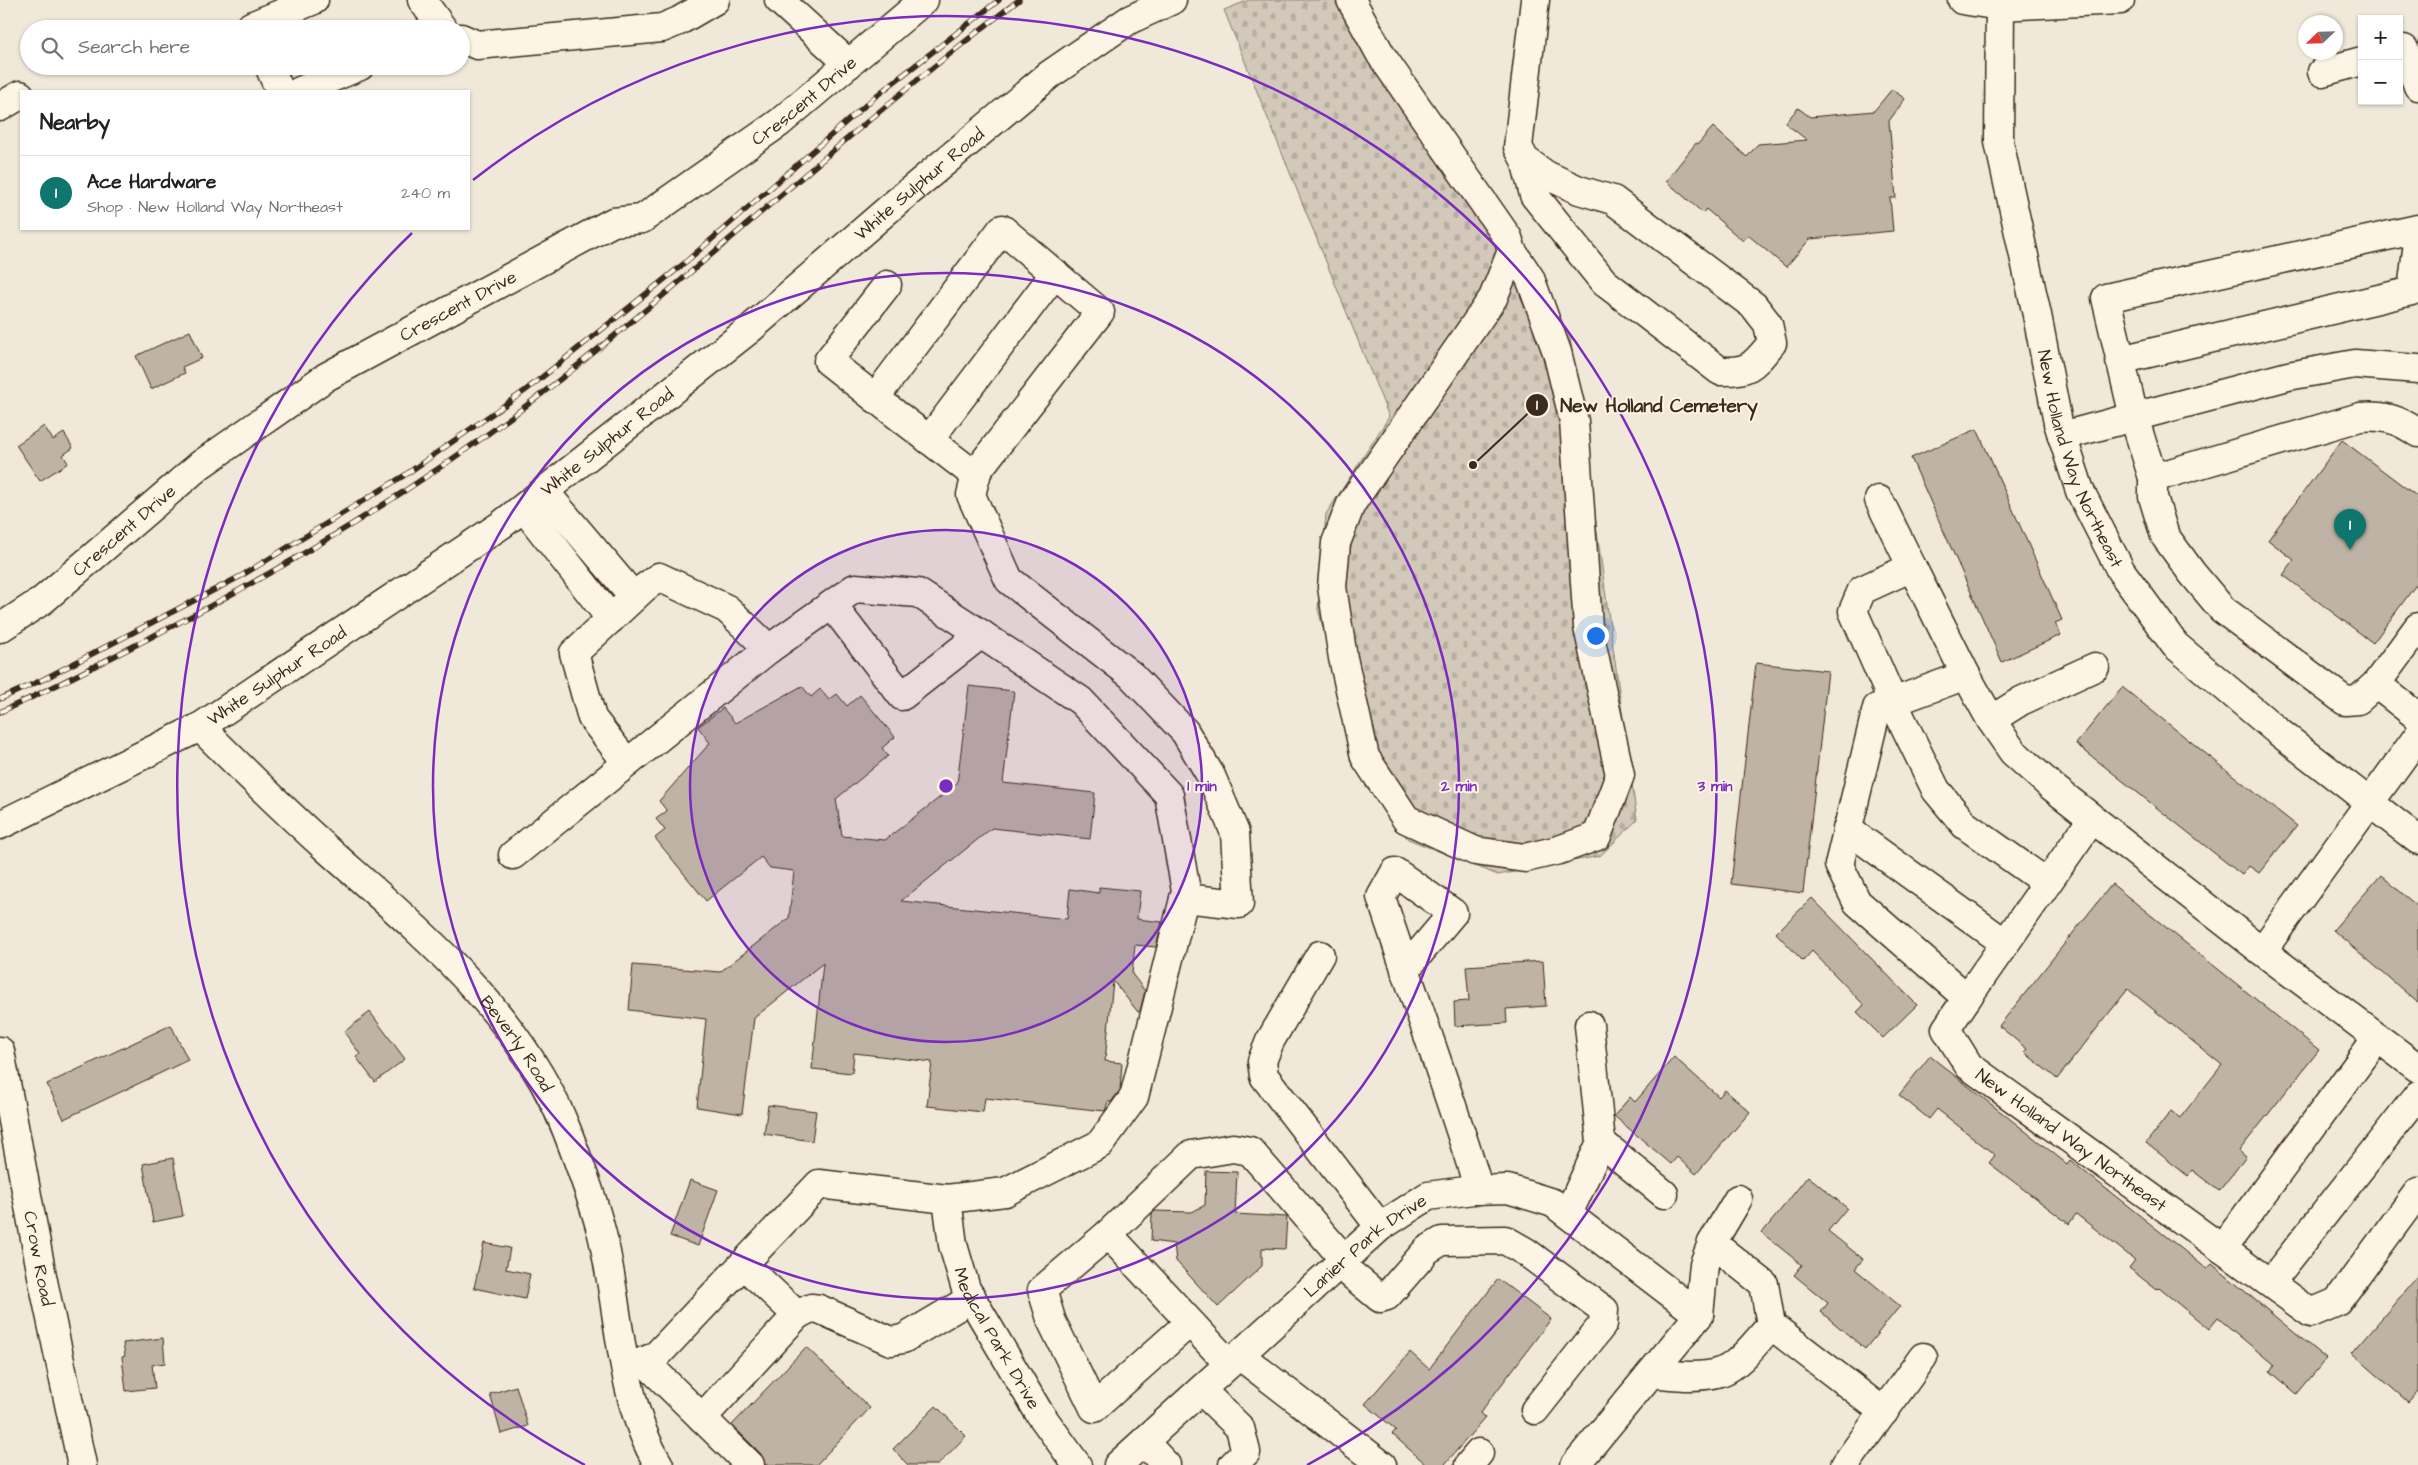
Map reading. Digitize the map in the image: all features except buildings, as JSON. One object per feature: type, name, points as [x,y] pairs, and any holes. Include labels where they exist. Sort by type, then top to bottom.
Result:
[{"type":"street","points":[[266,20],[314,0]]},
{"type":"street","points":[[470,42],[477,45],[662,28],[679,21],[715,0]]},
{"type":"street","points":[[780,0],[849,64]]},
{"type":"street","name":"Crescent Drive","points":[[0,628],[43,600],[200,465],[326,377],[613,222],[642,219],[779,123],[924,0]]},
{"type":"street","name":"White Sulphur Road","points":[[0,825],[200,727],[535,500],[750,329],[899,200],[1049,75],[1129,20],[1172,0]]},
{"type":"street","points":[[1351,0],[1381,55],[1508,238],[1512,251],[1530,278],[1557,352],[1574,421],[1588,627],[1620,775],[1597,836],[1559,850],[1525,858],[1475,851],[1406,819],[1366,757],[1343,658],[1332,587],[1336,543],[1351,504],[1493,298],[1512,251]]},
{"type":"street","points":[[1525,160],[1546,175],[1571,187],[1613,200],[1754,306],[1768,324],[1772,343],[1757,360],[1741,371],[1720,371],[1604,282],[1534,195],[1525,160],[1518,147],[1518,140],[1535,0]]},
{"type":"street","points":[[1962,0],[2000,3],[2120,0]]},
{"type":"street","points":[[425,2],[437,20]]},
{"type":"street","name":"New Holland Way Northeast","points":[[2000,3],[1998,142],[2062,436],[2080,491],[2121,572],[2175,645],[2276,730],[2418,840]]},
{"type":"street","points":[[2407,46],[2418,86]]},
{"type":"street","points":[[2322,72],[2358,62]]},
{"type":"street","points":[[273,75],[280,90]]},
{"type":"street","points":[[302,90],[338,75]]},
{"type":"street","points":[[875,398],[1002,229],[1100,312],[977,471],[971,495],[1009,580],[1131,675],[1185,732],[1211,776],[1235,833],[1240,904],[1184,898]]},
{"type":"street","points":[[2418,229],[2106,298],[2134,417],[2153,478],[2154,497],[2165,536],[2222,609],[2345,701],[2358,700],[2376,684],[2418,627]]},
{"type":"street","points":[[2120,360],[2412,291],[2418,242]]},
{"type":"street","points":[[929,440],[1055,273]]},
{"type":"street","points":[[887,285],[828,361],[976,476]]},
{"type":"street","points":[[2062,436],[2288,376],[2355,364],[2418,369]]},
{"type":"street","points":[[2153,478],[2360,417],[2389,417],[2402,422],[2418,433]]},
{"type":"street","points":[[535,500],[634,597]]},
{"type":"street","points":[[535,500],[611,619]]},
{"type":"street","points":[[1879,500],[1966,675],[1991,720],[2013,752],[2092,819],[2262,951],[2418,1068]]},
{"type":"street","points":[[1912,567],[1862,590],[1853,611],[1893,702],[1936,790],[1965,825],[2047,883]]},
{"type":"street","points":[[627,763],[592,718],[574,653],[634,597],[659,577],[727,609],[769,649]]},
{"type":"street","points":[[513,855],[769,649],[855,588],[918,593],[981,634],[1081,701],[1169,795],[1186,891],[1134,1097],[1100,1144],[1005,1192],[947,1199],[819,1184],[656,1356],[635,1365],[702,1418],[750,1465]]},
{"type":"street","points":[[832,605],[902,696],[981,634]]},
{"type":"street","points":[[1991,720],[2021,701],[2095,667]]},
{"type":"street","points":[[1966,675],[1877,708],[1839,865],[1856,902],[1967,998],[2092,819]]},
{"type":"street","points":[[2376,684],[2418,716]]},
{"type":"street","name":"Beverly Road","points":[[200,727],[282,809],[423,934],[467,979],[513,1032],[543,1082],[562,1121],[584,1177],[602,1234],[635,1365],[640,1421],[659,1465]]},
{"type":"street","points":[[2262,951],[2418,736]]},
{"type":"street","points":[[1848,829],[2005,944]]},
{"type":"street","points":[[1320,955],[1270,1041],[1262,1062],[1264,1076],[1380,1227]]},
{"type":"street","points":[[1404,970],[1455,1112],[1478,1190]]},
{"type":"street","name":"New Holland Way Northeast","points":[[1967,998],[1946,1029],[1969,1066],[2311,1313],[2337,1302],[2418,1192]]},
{"type":"street","points":[[1568,1214],[1601,1142],[1588,1025]]},
{"type":"street","points":[[2222,1249],[2377,1038]]},
{"type":"street","name":"Crow Road","points":[[0,1051],[43,1281],[82,1465]]},
{"type":"street","points":[[2270,1283],[2418,1095]]},
{"type":"street","points":[[1601,1142],[1664,1194]]},
{"type":"street","points":[[1190,1322],[1094,1408],[1052,1322],[1042,1290],[1108,1234],[1191,1155],[1233,1148],[1250,1151],[1342,1262],[1380,1298],[1387,1296],[1428,1250],[1442,1241],[1504,1240],[1526,1252],[1604,1310],[1604,1324],[1535,1410]]},
{"type":"street","name":"Lanier Park Drive","points":[[1118,1465],[1380,1227],[1428,1196],[1478,1190],[1508,1189],[1553,1203],[1698,1315]]},
{"type":"street","name":"Medical Park Drive","points":[[947,1199],[953,1245],[966,1289],[1038,1411],[1077,1465]]},
{"type":"street","points":[[1575,1465],[1698,1315],[1704,1264],[1712,1243],[1738,1199]]},
{"type":"street","points":[[1108,1234],[1190,1322],[1234,1360],[1382,1465]]},
{"type":"street","points":[[1712,1243],[1764,1284],[1772,1325],[1884,1412]]},
{"type":"street","points":[[743,1264],[797,1315]]},
{"type":"street","points":[[702,1418],[797,1315],[811,1308],[828,1311],[891,1340],[903,1339],[972,1298]]},
{"type":"street","points":[[1651,1373],[1694,1376],[1722,1372],[1744,1355],[1772,1325]]},
{"type":"street","points":[[1846,1465],[1924,1357]]},
{"type":"street","points":[[1201,1390],[1240,1428],[1246,1452],[1233,1465]]},
{"type":"street","points":[[1144,1442],[1166,1465]]},
{"type":"green space","points":[[1249,0],[1365,0],[1389,49],[1512,229],[1570,337],[1637,820],[1600,856],[1498,875],[1408,839],[1366,787],[1318,609],[1326,514],[1389,417],[1224,10]]},
{"type":"railway","points":[[0,699],[44,679],[241,576],[405,475],[526,390],[681,266],[876,96],[999,0]]},
{"type":"railway","points":[[0,712],[99,664],[255,581],[351,525],[445,464],[535,399],[597,350],[896,98],[1019,0]]},
{"type":"place","name":"New Holland Cemetery","points":[[1473,465]]},
{"type":"place","name":"Ace Hardware","points":[[2350,550]]}]
